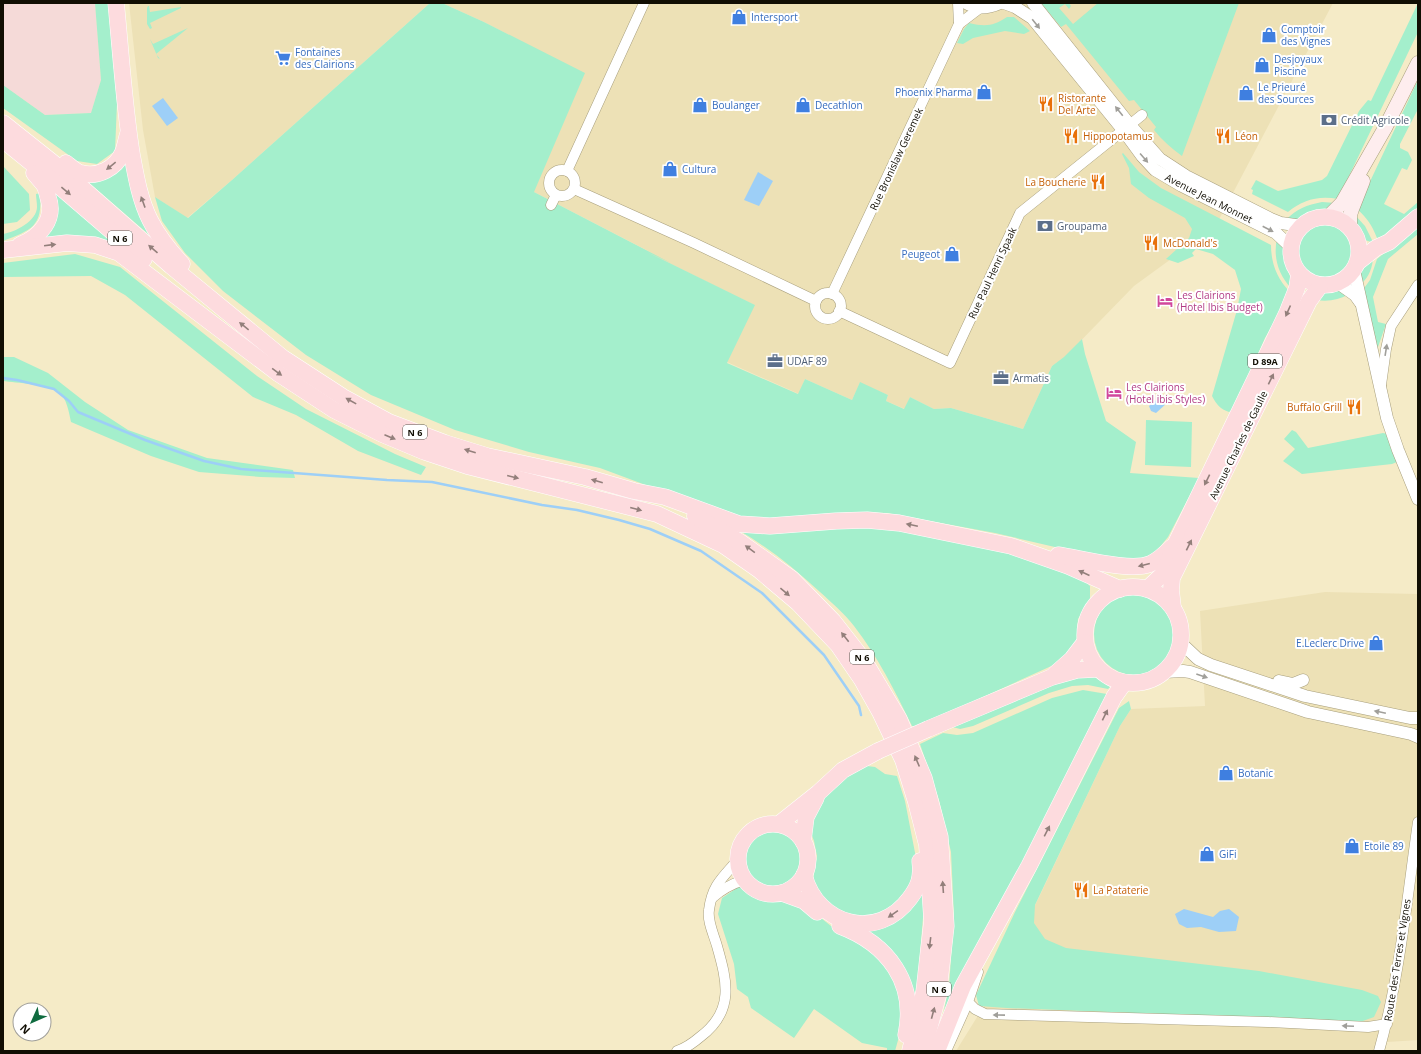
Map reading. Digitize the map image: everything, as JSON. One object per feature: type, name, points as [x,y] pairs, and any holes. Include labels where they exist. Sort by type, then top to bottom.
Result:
[{"type":"main road","points":[[116,3],[129,132],[141,198],[150,220],[171,253],[225,311]]},
{"type":"main road","points":[[1328,217],[1342,203],[1385,128],[1418,63]]},
{"type":"main road","points":[[3,117],[80,173],[93,175],[116,164],[123,152],[129,132]]},
{"type":"main road","name":"N 6","points":[[3,123],[57,166],[171,266],[283,358],[343,397],[389,422],[445,443],[487,456],[585,478],[634,491],[691,514],[740,542],[792,579],[833,621],[865,662],[899,719],[924,778],[940,837],[946,926],[938,996],[923,1051]]},
{"type":"main road","points":[[1376,248],[1354,235],[1344,223],[1328,217],[1310,220],[1302,226],[1293,239],[1291,256],[1294,266],[1299,274],[1305,280],[1320,286],[1338,284],[1350,276],[1356,266],[1360,252],[1354,235],[1350,215],[1385,128]]},
{"type":"main road","name":"N 6","points":[[3,140],[103,223],[236,340],[279,374],[334,410],[382,434],[425,452],[467,466],[657,514],[723,545],[759,570],[798,603],[838,645],[862,680],[880,712],[903,760],[927,845],[932,922],[924,992],[910,1051]]},
{"type":"main road","points":[[3,150],[33,172],[45,186],[51,204],[48,220],[41,233],[28,242],[7,250]]},
{"type":"main road","points":[[1356,266],[1376,248],[1389,242],[1418,217]]},
{"type":"main road","points":[[7,250],[67,243],[95,245],[119,252],[236,340]]},
{"type":"main road","name":"Avenue Charles de Gaulle","points":[[1173,608],[1171,590],[1172,578],[1240,427],[1288,313],[1297,288],[1299,274]]},
{"type":"main road","name":"Avenue Charles de Gaulle","points":[[1147,589],[1162,575],[1176,543],[1309,302],[1320,286]]},
{"type":"main road","points":[[634,491],[665,497],[739,524],[770,526],[867,520],[899,523],[1011,546],[1123,566],[1135,567],[1160,559],[1176,543]]},
{"type":"main road","points":[[1011,546],[1068,566],[1120,589]]},
{"type":"main road","points":[[1129,587],[1147,589],[1166,600],[1173,608],[1181,630],[1181,643],[1173,663],[1164,672],[1153,679],[1139,683],[1124,683],[1110,678],[1098,669],[1090,656],[1085,642],[1085,628],[1089,615],[1097,603],[1107,594],[1129,587]]},
{"type":"main road","points":[[1052,677],[1072,658],[1085,642]]},
{"type":"main road","points":[[779,824],[818,793],[843,770],[878,751],[1052,677],[1077,670],[1098,669]]},
{"type":"main road","points":[[804,875],[806,884],[812,896],[821,907],[833,916],[847,922],[867,923],[886,919],[898,912],[917,889],[921,873],[916,830],[903,780],[862,680]]},
{"type":"main road","points":[[937,1051],[963,986],[1029,866],[1114,697],[1124,683]]},
{"type":"main road","points":[[803,841],[806,816],[818,793]]},
{"type":"main road","points":[[769,824],[779,824],[797,833],[803,841],[807,852],[808,864],[804,875],[795,886],[782,893],[772,894],[761,892],[744,880],[739,871],[737,861],[738,850],[749,832],[758,827],[769,824]]},
{"type":"main road","points":[[782,893],[804,901],[830,922],[853,931],[876,945],[897,969],[906,992],[908,1025],[902,1051]]},
{"type":"street","points":[[567,171],[644,3]]},
{"type":"street","name":"Rue Bronislaw Geremek","points":[[958,3],[959,24]]},
{"type":"street","points":[[966,3],[980,8],[992,7],[1000,3]]},
{"type":"street","name":"Avenue Jean Monnet","points":[[1004,3],[1015,7],[1032,18],[1127,128],[1160,159],[1186,176],[1271,219],[1281,223],[1302,226]]},
{"type":"street","name":"Avenue Jean Monnet","points":[[1033,3],[1127,128],[1142,156],[1155,170],[1182,186],[1276,233],[1291,247]]},
{"type":"street","name":"Rue Bronislaw Geremek","points":[[832,294],[959,24],[980,8]]},
{"type":"street","name":"Rue Paul Henri Spaak","points":[[839,311],[950,363],[1020,213],[1142,115]]},
{"type":"street","points":[[559,170],[567,171],[573,177],[575,185],[574,189],[568,195],[556,195],[550,189],[550,178],[559,170]]},
{"type":"street","points":[[574,189],[694,243],[816,301]]},
{"type":"street","points":[[551,205],[556,195]]},
{"type":"street","points":[[1356,266],[1360,302],[1392,432],[1418,499]]},
{"type":"street","points":[[1338,284],[1355,295],[1360,302]]},
{"type":"street","points":[[1381,389],[1386,349],[1391,326],[1418,285]]},
{"type":"street","points":[[824,293],[832,294],[839,299],[839,311],[834,317],[826,319],[822,318],[816,312],[816,301],[824,293]]},
{"type":"street","points":[[1181,643],[1198,659],[1225,670],[1305,696],[1410,718],[1418,718]]},
{"type":"street","points":[[1164,672],[1183,670],[1308,712],[1411,734],[1418,737]]},
{"type":"street","points":[[1225,670],[1293,684],[1303,680]]},
{"type":"street","name":"Route des Terres et Vignes","points":[[1379,1051],[1387,1024],[1395,985],[1418,822]]},
{"type":"street","points":[[677,1051],[685,1048],[706,1033],[716,1023],[723,1008],[726,996],[726,977],[708,912],[716,884],[737,861]]},
{"type":"street","points":[[946,1051],[968,1002],[975,977],[1029,866]]},
{"type":"street","points":[[711,900],[722,889],[744,880]]},
{"type":"street","points":[[968,1002],[975,1009],[985,1014],[1368,1026],[1387,1024]]},
{"type":"shaded area","points":[[3,3],[95,3],[101,80],[91,113],[45,115],[3,85]]},
{"type":"shaded area","points":[[129,3],[430,3],[232,180],[187,218],[155,197],[143,130]]},
{"type":"shaded area","points":[[442,3],[1333,3],[1215,227],[1134,286],[1064,358],[1052,366],[1023,429],[951,408],[934,409],[910,397],[905,409],[886,401],[888,395],[860,383],[852,400],[805,379],[799,394],[727,362],[754,305],[551,205],[654,254],[534,192],[528,45],[484,22]]},
{"type":"shaded area","points":[[1325,592],[1418,594],[1418,1040],[1387,1042],[1385,1051],[956,1051],[992,993],[1120,726],[1131,709],[1205,706],[1200,611]]},
{"type":"green space","points":[[95,3],[108,3],[117,103],[115,151],[97,164],[77,161],[3,108],[3,85],[45,115],[91,113],[101,80]]},
{"type":"green space","points":[[430,3],[442,3],[484,22],[585,73],[534,192],[671,263],[647,252],[755,305],[727,363],[798,394],[805,379],[852,400],[860,382],[888,395],[886,401],[904,409],[910,397],[934,409],[951,408],[1023,429],[1052,366],[1064,357],[1082,339],[1085,354],[1106,421],[1136,442],[1130,473],[1199,478],[1168,537],[1154,554],[1134,562],[1085,554],[995,533],[887,513],[851,512],[770,520],[729,516],[600,468],[529,452],[455,430],[371,395],[306,355],[223,291],[185,253],[162,221],[155,197],[188,218]]},
{"type":"green space","points":[[1041,3],[1069,3],[1071,6],[1069,9],[1065,4],[1059,8],[1073,24],[1098,3],[1239,3],[1182,156],[1157,134],[1154,130],[1156,127],[1134,100],[1129,101],[1066,24],[1061,27]]},
{"type":"green space","points":[[1418,3],[1418,32],[1338,199],[1318,198],[1299,204],[1288,212],[1252,194],[1253,190],[1251,189],[1256,180],[1278,191],[1322,180],[1327,176],[1359,111],[1368,100],[1371,101]]},
{"type":"green space","points":[[148,6],[150,12],[181,8],[150,23],[152,28],[150,29],[147,24]]},
{"type":"green space","points":[[1007,17],[1014,17],[1030,31],[1024,34],[1005,31],[973,38],[963,44],[957,43],[964,29],[969,23],[989,25]]},
{"type":"green space","points":[[188,28],[156,54],[150,39],[153,44]]},
{"type":"green space","points":[[1418,80],[1418,109],[1400,144],[1400,148],[1408,152],[1412,160],[1407,170],[1402,168],[1384,204],[1404,214],[1418,202],[1418,207],[1392,230],[1377,238],[1369,222],[1357,209]]},
{"type":"green space","points":[[1123,153],[1139,172],[1161,188],[1271,245],[1272,258],[1278,276],[1290,292],[1286,302],[1265,338],[1236,405],[1229,412],[1223,410],[1212,396],[1237,310],[1241,289],[1235,270],[1213,254],[1196,249],[1192,253],[1194,256],[1178,263],[1166,259],[1189,238],[1192,229],[1185,218],[1149,198],[1131,184],[1129,168],[1122,154]]},
{"type":"green space","points":[[127,154],[163,247],[87,181]]},
{"type":"green space","points":[[3,166],[29,194],[30,210],[17,222],[3,224]]},
{"type":"green space","points":[[54,189],[122,246],[34,242]]},
{"type":"green space","points":[[40,193],[39,213],[33,226],[21,234],[3,241],[3,234],[19,228],[33,217],[37,207],[36,194]]},
{"type":"green space","points":[[1322,202],[1336,203],[1324,210],[1311,212],[1299,219],[1286,220],[1302,208]]},
{"type":"green space","points":[[1355,215],[1365,226],[1373,242],[1364,239],[1359,233]]},
{"type":"green space","points":[[1325,225],[1335,227],[1344,233],[1350,242],[1352,252],[1350,262],[1344,271],[1335,277],[1325,279],[1315,277],[1306,271],[1300,262],[1298,252],[1300,242],[1306,233],[1315,227]]},
{"type":"green space","points":[[1418,226],[1418,234],[1388,259],[1373,297],[1378,322],[1386,324],[1378,347],[1375,345],[1362,291],[1370,280],[1377,259]]},
{"type":"green space","points":[[1277,238],[1283,248],[1286,265],[1292,282],[1291,288],[1280,271],[1276,258]]},
{"type":"green space","points":[[75,254],[120,267],[257,376],[306,409],[395,454],[426,467],[421,475],[358,451],[296,415],[253,397],[125,295],[91,276],[3,277],[3,263]]},
{"type":"green space","points":[[1373,256],[1370,272],[1361,284],[1363,265]]},
{"type":"green space","points":[[1340,290],[1349,294],[1333,300],[1316,300],[1324,293]]},
{"type":"green space","points":[[3,357],[14,357],[48,373],[85,402],[128,430],[207,458],[293,470],[295,478],[199,472],[151,456],[71,422],[64,398],[58,391],[40,385],[3,381]]},
{"type":"green space","points":[[1146,420],[1192,422],[1191,467],[1145,465]]},
{"type":"green space","points":[[1292,430],[1296,432],[1308,448],[1383,433],[1387,434],[1397,462],[1392,464],[1302,474],[1283,461],[1295,449],[1284,439]]},
{"type":"green space","points":[[874,524],[988,547],[1075,572],[1090,586],[1090,599],[1078,619],[1076,647],[1058,663],[919,726],[912,726],[893,687],[863,638],[850,621],[811,583],[761,544],[740,531]]},
{"type":"green space","points":[[1135,593],[1151,597],[1164,605],[1172,618],[1176,634],[1172,650],[1164,663],[1151,671],[1135,675],[1119,671],[1106,663],[1098,650],[1094,634],[1098,618],[1106,605],[1119,597]]},
{"type":"green space","points":[[1093,676],[1110,687],[1108,689],[1088,685],[1072,686],[1049,693],[973,726],[960,729],[949,726],[1057,679]]},
{"type":"green space","points":[[1083,690],[1107,694],[942,1020],[949,986],[954,917],[951,852],[939,800],[920,744],[943,733],[957,735],[973,733],[1052,698]]},
{"type":"green space","points":[[1129,701],[1131,709],[1120,726],[1035,905],[1034,923],[1045,939],[1066,948],[1259,971],[1362,990],[1378,996],[1381,1002],[1374,1017],[1360,1022],[979,1006],[976,995],[1015,912],[1119,708]]},
{"type":"green space","points":[[867,766],[875,767],[885,774],[897,776],[905,801],[917,863],[908,893],[882,917],[848,916],[828,906],[813,880],[817,856],[814,841],[808,825],[816,803],[840,781]]},
{"type":"green space","points":[[773,829],[789,834],[797,842],[802,858],[797,874],[789,882],[773,887],[757,882],[749,874],[744,858],[749,842],[757,834]]},
{"type":"green space","points":[[926,881],[918,979],[912,1010],[863,928]]},
{"type":"green space","points":[[740,886],[765,901],[788,898],[801,902],[831,926],[847,932],[884,960],[902,998],[902,1026],[895,1051],[887,1051],[887,1048],[862,1043],[814,1009],[794,1038],[751,1008],[748,997],[737,989],[734,964],[718,914],[722,898]]},
{"type":"water","points":[[163,98],[178,118],[167,126],[152,106]]},
{"type":"water","points":[[758,172],[773,181],[759,206],[744,200]]},
{"type":"water","points":[[1161,396],[1167,403],[1156,413],[1151,411],[1149,406]]},
{"type":"water","points":[[1184,909],[1213,917],[1220,911],[1229,909],[1239,917],[1236,931],[1219,932],[1201,927],[1187,928],[1179,924],[1175,914]]},
{"type":"waterway","points":[[3,378],[54,389],[69,401],[78,412],[145,440],[204,461],[241,469],[432,482],[542,505],[577,510],[650,529],[701,551],[762,593],[824,655],[859,706],[861,715]]},
{"type":"place","name":"Intersport","points":[[739,17]]},
{"type":"place","name":"Comptoir des Vignes","points":[[1269,35]]},
{"type":"place","name":"Fontaines des Clairions","points":[[283,58]]},
{"type":"place","name":"Desjoyaux Piscine","points":[[1262,65]]},
{"type":"place","name":"Phoenix Pharma","points":[[984,92]]},
{"type":"place","name":"Le Prieuré des Sources","points":[[1246,93]]},
{"type":"place","name":"Ristorante Del Arte","points":[[1046,104]]},
{"type":"place","name":"Boulanger","points":[[700,105]]},
{"type":"place","name":"Decathlon","points":[[803,105]]},
{"type":"place","name":"Crédit Agricole","points":[[1329,120]]},
{"type":"place","name":"Hippopotamus","points":[[1071,136]]},
{"type":"place","name":"Léon","points":[[1223,136]]},
{"type":"place","name":"Cultura","points":[[670,169]]},
{"type":"place","name":"La Boucherie","points":[[1098,182]]},
{"type":"place","name":"Groupama","points":[[1045,226]]},
{"type":"place","name":"McDonald's","points":[[1151,243]]},
{"type":"place","name":"Peugeot","points":[[952,254]]},
{"type":"place","name":"Les Clairions (Hotel Ibis Budget)","points":[[1165,301]]},
{"type":"place","name":"UDAF 89","points":[[775,361]]},
{"type":"place","name":"Armatis","points":[[1001,378]]},
{"type":"place","name":"Les Clairions (Hotel ibis Styles)","points":[[1114,393]]},
{"type":"place","name":"Buffalo Grill","points":[[1354,407]]},
{"type":"place","name":"E.Leclerc Drive","points":[[1376,643]]},
{"type":"place","name":"Botanic","points":[[1226,773]]},
{"type":"place","name":"Etoile 89","points":[[1352,846]]},
{"type":"place","name":"GiFi","points":[[1207,854]]},
{"type":"place","name":"La Pataterie","points":[[1081,890]]}]
